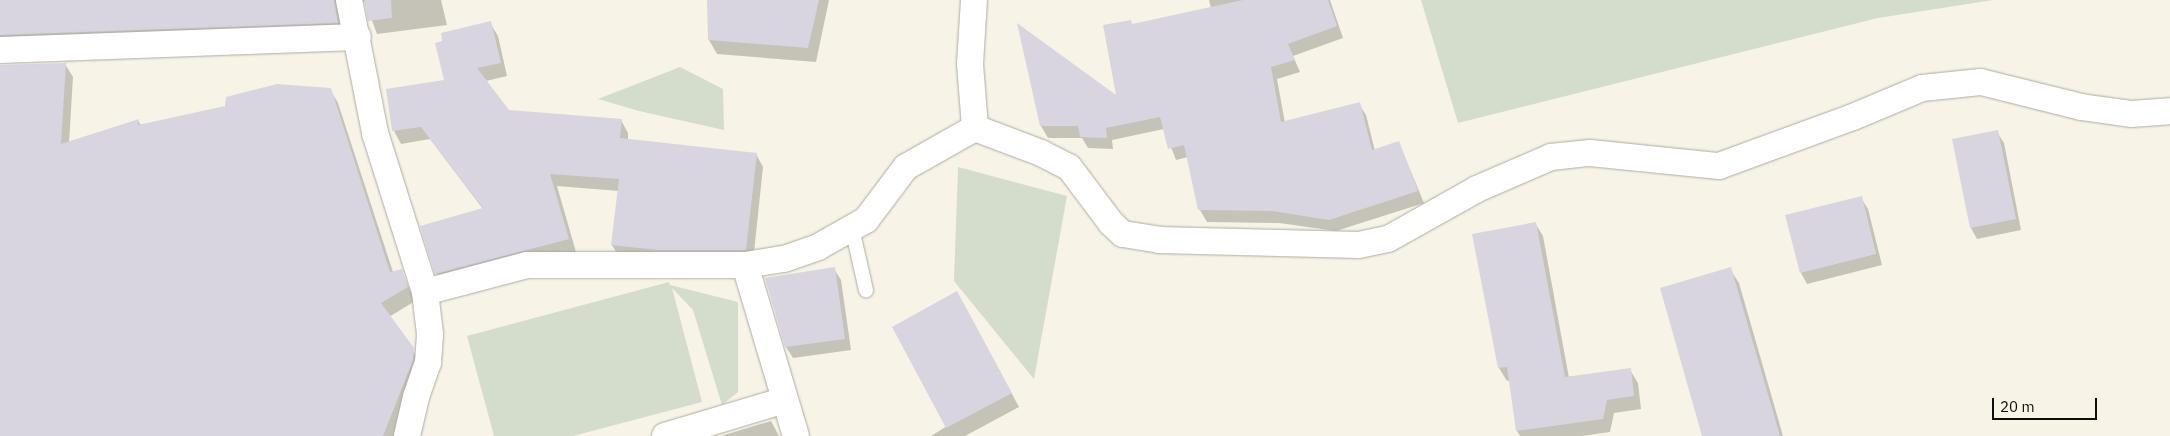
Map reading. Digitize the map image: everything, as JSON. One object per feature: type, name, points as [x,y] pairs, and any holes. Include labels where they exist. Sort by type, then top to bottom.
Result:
[{"type":"street","points":[[350,0],[375,133],[425,292],[430,334],[428,363],[416,397],[407,436]]},
{"type":"street","points":[[974,0],[970,64],[975,128]]},
{"type":"street","points":[[0,50],[358,38]]},
{"type":"street","points":[[425,292],[527,265],[745,265],[784,259],[818,247],[866,220],[906,167],[975,128],[1041,152],[1069,167],[1111,223],[1123,234],[1159,240],[1359,245],[1388,239],[1477,189],[1551,158],[1590,153],[1719,166],[1853,117],[1922,88],[1982,82],[2081,107],[2131,114],[2170,111]]},
{"type":"street","points":[[745,265],[796,436]]},
{"type":"street","points":[[665,436],[785,400]]},
{"type":"lane","points":[[852,228],[866,290]]},
{"type":"green space","points":[[1421,0],[1993,0],[1878,18],[1458,123]]},
{"type":"green space","points":[[680,67],[723,89],[724,130],[639,111],[598,99]]},
{"type":"green space","points":[[958,167],[1067,196],[1034,379],[954,281]]},
{"type":"green space","points":[[669,282],[670,285],[738,302],[738,392],[722,405],[693,310],[672,288],[702,402],[573,436],[494,436],[467,336]]},
{"type":"building","points":[[0,0],[334,0],[338,23],[0,35]]},
{"type":"building","points":[[364,0],[391,0],[392,18],[368,21]]},
{"type":"building","points":[[707,0],[819,0],[808,48],[708,40]]},
{"type":"building","points":[[1243,0],[1328,0],[1337,26],[1288,44],[1295,60],[1271,67],[1281,122],[1360,102],[1372,150],[1399,141],[1418,191],[1329,220],[1272,211],[1198,210],[1184,145],[1168,149],[1160,117],[1106,128],[1107,138],[1080,137],[1078,126],[1040,126],[1017,23],[1116,95],[1103,25],[1131,20],[1132,24]]},
{"type":"building","points":[[491,21],[501,63],[477,68],[509,110],[622,119],[620,138],[757,153],[746,250],[658,250],[611,245],[619,179],[550,174],[569,239],[435,274],[420,226],[483,208],[421,127],[392,131],[386,89],[444,80],[435,43],[442,41],[441,33]]},
{"type":"building","points":[[66,63],[61,144],[139,119],[138,125],[225,106],[226,97],[277,84],[331,88],[390,272],[402,269],[408,287],[381,303],[414,348],[413,360],[383,436],[0,436],[0,65]]},
{"type":"building","points":[[1998,130],[2016,219],[1970,228],[1952,139]]},
{"type":"building","points":[[1862,196],[1876,254],[1800,273],[1785,215]]},
{"type":"building","points":[[1536,222],[1565,377],[1631,368],[1634,396],[1607,400],[1603,419],[1516,431],[1507,367],[1498,368],[1472,234]]},
{"type":"building","points":[[835,267],[845,339],[785,347],[765,278]]},
{"type":"building","points":[[1731,267],[1780,436],[1702,436],[1660,288]]},
{"type":"building","points":[[957,291],[1012,393],[946,428],[892,327]]}]
